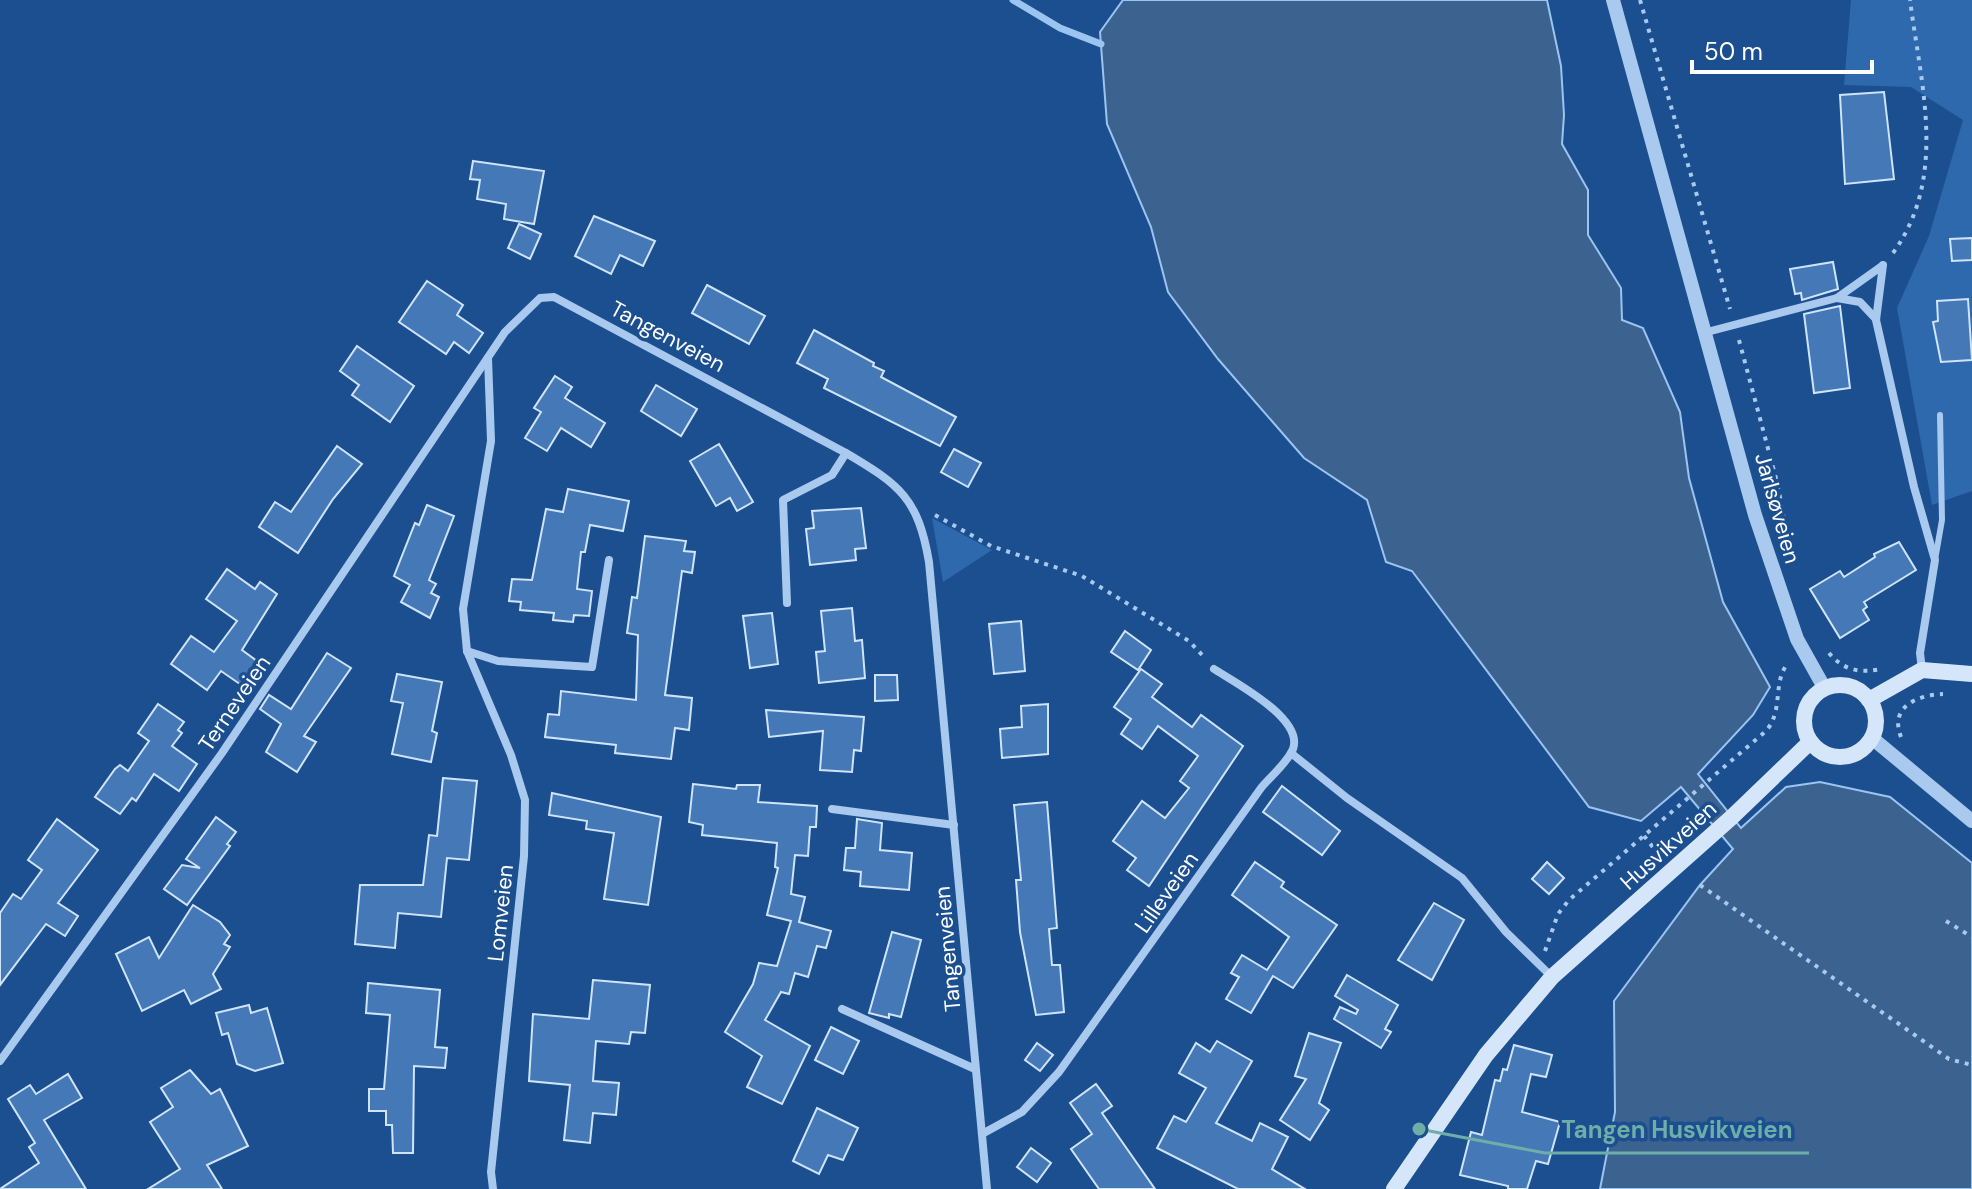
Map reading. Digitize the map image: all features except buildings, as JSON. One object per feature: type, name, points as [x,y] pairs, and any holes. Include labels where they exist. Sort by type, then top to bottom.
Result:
[{"type":"main road","points":[[1869,700],[1922,670],[1972,674]]},
{"type":"main road","points":[[1844,685],[1862,693],[1869,700],[1876,719],[1872,738],[1857,753],[1847,757],[1826,755],[1810,742],[1803,722],[1805,712],[1809,702],[1825,689],[1844,685]]},
{"type":"main road","name":"Husvikveien","points":[[1394,1189],[1486,1055],[1548,973],[1732,817],[1810,742]]},
{"type":"street","name":"Jarlsøveien","points":[[1613,0],[1755,515],[1782,602],[1825,689]]},
{"type":"street","points":[[1707,332],[1837,298],[1883,265]]},
{"type":"street","points":[[1883,265],[1876,320],[1910,473],[1935,560],[1920,653],[1922,670]]},
{"type":"street","name":"Tangenveien","points":[[488,358],[528,307],[540,298],[554,297],[846,453],[892,481],[917,511],[929,562],[987,1189]]},
{"type":"street","points":[[1837,298],[1860,302],[1876,320]]},
{"type":"street","name":"Lomveien","points":[[488,358],[491,441],[463,609],[467,651],[511,755],[525,800],[524,856],[491,1172],[493,1189]]},
{"type":"street","name":"Terneveien","points":[[0,1061],[222,753],[488,358]]},
{"type":"street","points":[[787,603],[783,500],[832,475],[846,453]]},
{"type":"street","points":[[467,651],[498,661],[592,667],[609,560]]},
{"type":"street","points":[[1214,669],[1288,722],[1294,745],[1291,753],[1347,798],[1462,878],[1506,932],[1548,973]]},
{"type":"street","points":[[1872,738],[1972,821]]},
{"type":"street","name":"Lilleveien","points":[[982,1134],[1022,1112],[1059,1072],[1261,788],[1291,753]]},
{"type":"street","points":[[832,809],[954,825]]},
{"type":"street","points":[[842,1009],[975,1069]]},
{"type":"lane","points":[[1935,560],[1942,520],[1940,415]]},
{"type":"path","points":[[1640,0],[1735,324],[1778,486],[1792,563]]},
{"type":"path","points":[[1883,265],[1910,224],[1927,177],[1926,125],[1910,0]]},
{"type":"path","points":[[917,511],[933,514],[991,546],[1082,576],[1189,641],[1214,669]]},
{"type":"path","points":[[1548,973],[1550,932],[1569,900],[1775,720],[1781,675],[1786,664],[1823,646],[1847,668],[1863,672],[1882,669]]},
{"type":"path","points":[[1903,741],[1898,729],[1901,709],[1926,695],[1947,693]]},
{"type":"path","points":[[1700,885],[1949,1059],[1972,1065]]},
{"type":"path","points":[[1946,921],[1972,937]]},
{"type":"shaded area","points":[[1123,0],[1547,0],[1561,66],[1562,144],[1588,190],[1588,235],[1621,288],[1622,320],[1643,328],[1680,412],[1689,478],[1723,602],[1770,687],[1753,715],[1698,774],[1741,828],[1786,787],[1820,782],[1890,797],[1972,863],[1972,1189],[1600,1189],[1615,1112],[1614,1001],[1700,885],[1733,849],[1681,787],[1641,821],[1589,807],[1412,571],[1386,562],[1367,500],[1304,458],[1218,359],[1168,292],[1151,227],[1107,124],[1100,32]]},
{"type":"shaded area","points":[[1851,0],[1972,0],[1972,491],[1932,505],[1897,308],[1929,236],[1963,120],[1911,87],[1844,85]]},
{"type":"shaded area","points":[[932,518],[992,550],[943,582]]},
{"type":"waterway","points":[[1013,0],[1060,28],[1101,44]]},
{"type":"place","name":"Tangen Husvikveien","points":[[1419,1129]]}]
